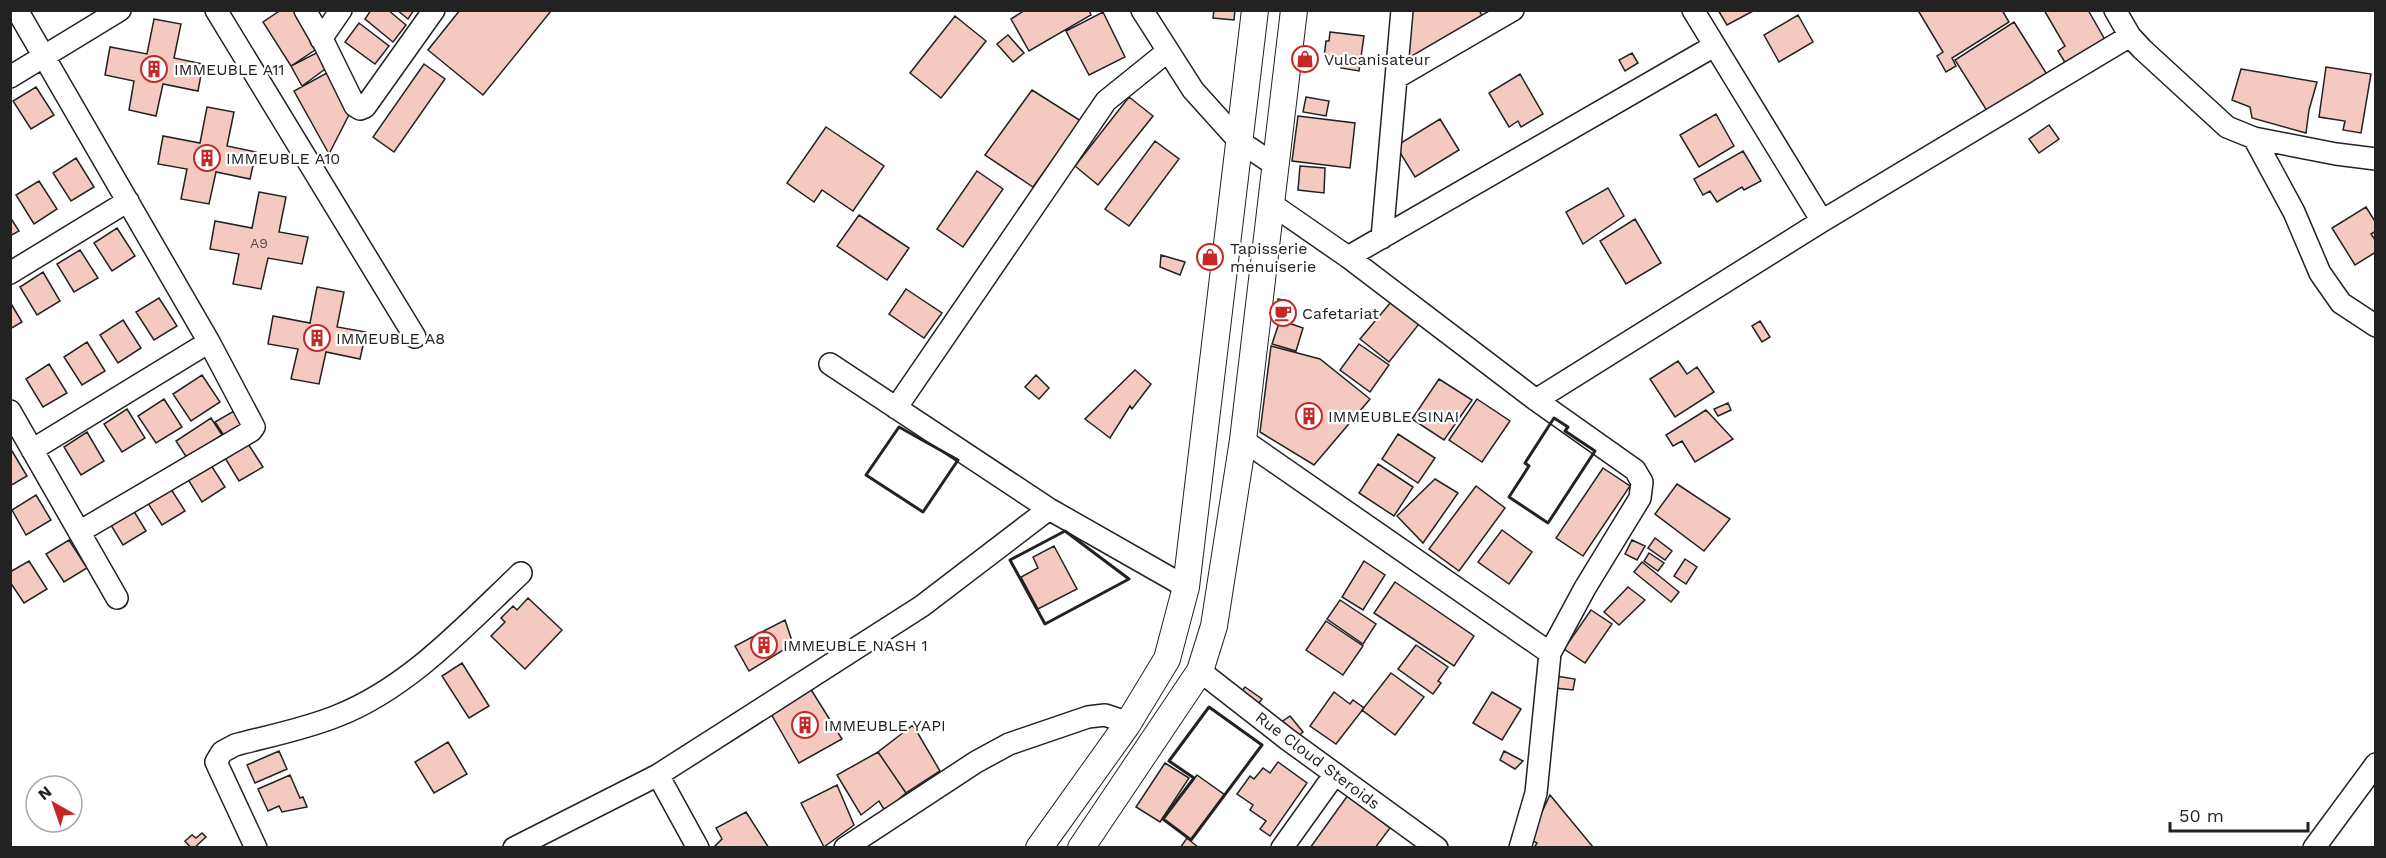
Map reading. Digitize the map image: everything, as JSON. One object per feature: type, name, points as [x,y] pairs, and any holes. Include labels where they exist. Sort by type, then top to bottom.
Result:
[{"type":"main road","points":[[1039,848],[1127,725],[1167,659],[1186,587],[1255,10]]},
{"type":"main road","points":[[1081,848],[1200,670],[1215,626],[1243,440],[1294,10]]},
{"type":"street","points":[[17,10],[253,422],[251,430],[79,532]]},
{"type":"street","points":[[10,77],[120,10]]},
{"type":"street","points":[[216,10],[416,337]]},
{"type":"street","points":[[305,10],[355,106],[360,110],[365,107],[434,10]]},
{"type":"street","points":[[321,39],[341,10]]},
{"type":"street","points":[[1142,10],[1193,90],[1239,141],[1275,165]]},
{"type":"street","points":[[1382,238],[1402,10]]},
{"type":"street","points":[[1396,78],[1513,10]]},
{"type":"street","points":[[1693,10],[1822,222]]},
{"type":"street","points":[[2115,10],[2130,36],[2163,70],[2227,127],[2254,138],[2336,154],[2376,159]]},
{"type":"street","points":[[1536,400],[1822,222],[2130,36]]},
{"type":"street","points":[[1348,257],[1713,46]]},
{"type":"street","points":[[896,408],[1106,101],[1168,51]]},
{"type":"street","points":[[2254,138],[2294,212],[2320,273],[2341,303],[2376,326]]},
{"type":"street","points":[[10,273],[128,201]]},
{"type":"street","points":[[1270,203],[1348,257],[1536,400],[1635,470],[1642,482],[1640,498],[1584,588],[1550,653],[1536,793],[1520,848]]},
{"type":"street","points":[[32,450],[209,342]]},
{"type":"street","points":[[830,364],[1049,508],[1186,587]]},
{"type":"street","points":[[10,411],[117,598]]},
{"type":"street","points":[[1243,440],[1550,653]]},
{"type":"street","points":[[514,848],[658,775],[921,606],[1049,508]]},
{"type":"street","points":[[256,848],[216,762],[222,752],[235,745],[338,716],[383,692],[436,655],[520,573]]},
{"type":"street","name":"Rue Cloud Steroids","points":[[1200,670],[1335,774],[1437,848]]},
{"type":"street","points":[[845,848],[976,762],[1009,744],[1088,717],[1105,716],[1126,722],[1127,725]]},
{"type":"street","points":[[2314,848],[2376,764]]},
{"type":"street","points":[[1282,848],[1335,774]]},
{"type":"street","points":[[658,775],[698,848]]},
{"type":"building","points":[[281,10],[302,10],[321,46],[291,66],[263,22]]},
{"type":"building","points":[[371,10],[388,10],[406,25],[393,42],[365,19]]},
{"type":"building","points":[[397,10],[414,10],[408,19]]},
{"type":"building","points":[[460,10],[551,11],[483,95],[428,50]]},
{"type":"building","points":[[1025,10],[1089,10],[1091,15],[1029,51],[1011,19]]},
{"type":"building","points":[[1214,10],[1235,10],[1234,20],[1213,18]]},
{"type":"building","points":[[1408,10],[1479,10],[1485,21],[1402,69]]},
{"type":"building","points":[[1718,10],[1755,10],[1727,25]]},
{"type":"building","points":[[1921,10],[2002,10],[2009,22],[1952,58],[1956,66],[1946,72],[1937,56],[1943,52],[1919,12]]},
{"type":"building","points":[[2044,10],[2088,10],[2108,45],[2069,69],[2058,51],[2065,46]]},
{"type":"building","points":[[1103,12],[1125,57],[1089,75],[1066,31]]},
{"type":"building","points":[[1798,15],[1813,42],[1779,62],[1764,35]]},
{"type":"building","points":[[955,16],[986,41],[941,98],[910,73]]},
{"type":"building","name":"IMMEUBLE A11","points":[[154,19],[181,24],[174,58],[203,64],[198,91],[163,84],[156,116],[129,110],[134,81],[105,75],[110,47],[147,54]]},
{"type":"building","points":[[2014,22],[2048,76],[1989,114],[1955,60]]},
{"type":"building","points":[[359,23],[389,46],[375,64],[345,42]]},
{"type":"building","points":[[1330,32],[1364,36],[1359,71],[1341,68],[1342,60],[1324,58],[1326,41],[1329,41]]},
{"type":"building","points":[[1008,35],[1024,53],[1013,62],[997,44]]},
{"type":"building","points":[[324,49],[332,64],[302,86],[291,66]]},
{"type":"building","points":[[1632,53],[1638,63],[1625,71],[1619,60]]},
{"type":"building","points":[[424,64],[445,79],[394,152],[373,137]]},
{"type":"building","points":[[2326,67],[2371,74],[2361,133],[2343,130],[2345,121],[2319,117]]},
{"type":"building","points":[[334,69],[353,107],[329,154],[294,91]]},
{"type":"building","points":[[2241,69],[2317,82],[2309,110],[2306,133],[2252,118],[2250,107],[2232,100]]},
{"type":"building","points":[[1520,74],[1543,114],[1521,127],[1518,121],[1509,127],[1489,93]]},
{"type":"building","points":[[36,87],[54,115],[31,129],[13,101]]},
{"type":"building","points":[[1032,90],[1081,121],[1033,187],[985,155]]},
{"type":"building","points":[[1129,97],[1153,116],[1098,185],[1075,166]]},
{"type":"building","points":[[1306,97],[1329,101],[1326,116],[1303,112]]},
{"type":"building","name":"IMMEUBLE A10","points":[[207,107],[234,112],[227,146],[256,152],[250,179],[216,172],[209,204],[181,199],[187,169],[158,164],[163,136],[200,143]]},
{"type":"building","points":[[1716,114],[1734,146],[1699,167],[1680,135]]},
{"type":"building","points":[[1298,116],[1355,123],[1350,168],[1292,161]]},
{"type":"building","points":[[1440,119],[1459,150],[1415,177],[1396,146]]},
{"type":"building","points":[[2049,125],[2059,139],[2039,153],[2029,139]]},
{"type":"building","points":[[826,127],[884,166],[853,211],[822,190],[814,202],[787,183]]},
{"type":"building","points":[[1155,141],[1179,159],[1129,226],[1105,209]]},
{"type":"building","points":[[1743,151],[1761,181],[1744,190],[1742,187],[1717,202],[1710,191],[1703,195],[1694,179]]},
{"type":"building","points":[[76,158],[94,187],[71,201],[53,173]]},
{"type":"building","points":[[1300,166],[1325,168],[1324,193],[1298,190]]},
{"type":"building","points":[[977,171],[1003,189],[963,247],[937,229]]},
{"type":"building","points":[[39,181],[57,209],[34,224],[16,195]]},
{"type":"building","points":[[1608,188],[1624,216],[1583,244],[1566,212]]},
{"type":"building","points":[[259,192],[286,197],[279,232],[308,237],[302,264],[268,258],[261,289],[233,284],[239,254],[210,249],[215,221],[252,228]]},
{"type":"building","points":[[2366,207],[2376,223],[2376,231],[2371,234],[2376,241],[2376,252],[2355,265],[2332,228]]},
{"type":"building","points":[[859,215],[909,248],[887,280],[837,246]]},
{"type":"building","points":[[10,217],[19,231],[10,236]]},
{"type":"building","points":[[1635,219],[1661,263],[1626,284],[1600,241]]},
{"type":"building","points":[[117,228],[135,256],[112,271],[94,243]]},
{"type":"building","points":[[80,250],[98,278],[74,292],[57,264]]},
{"type":"building","points":[[1161,255],[1185,262],[1180,275],[1160,267]]},
{"type":"building","points":[[43,272],[60,301],[37,315],[20,287]]},
{"type":"building","name":"IMMEUBLE A8","points":[[317,287],[344,292],[337,327],[366,332],[360,359],[326,352],[319,384],[291,379],[298,349],[268,344],[273,316],[310,323]]},
{"type":"building","points":[[906,289],[942,313],[924,338],[889,314]]},
{"type":"building","points":[[159,298],[177,326],[154,340],[136,312]]},
{"type":"building","points":[[1278,299],[1289,301],[1287,317],[1275,316]]},
{"type":"building","points":[[10,302],[22,322],[10,329]]},
{"type":"building","points":[[1391,302],[1419,324],[1389,362],[1360,339]]},
{"type":"building","points":[[123,320],[141,348],[118,363],[100,335]]},
{"type":"building","points":[[1280,320],[1303,328],[1296,351],[1272,344]]},
{"type":"building","points":[[1760,321],[1770,337],[1762,342],[1752,326]]},
{"type":"building","points":[[87,342],[105,371],[82,385],[64,357]]},
{"type":"building","points":[[1359,344],[1389,365],[1370,392],[1340,370]]},
{"type":"building","name":"IMMEUBLE SINAI","points":[[1271,346],[1320,359],[1370,399],[1314,465],[1260,432]]},
{"type":"building","points":[[1678,361],[1687,374],[1697,367],[1714,392],[1675,417],[1650,379]]},
{"type":"building","points":[[49,364],[67,393],[43,407],[26,379]]},
{"type":"building","points":[[1135,370],[1151,384],[1132,409],[1130,406],[1110,438],[1085,419]]},
{"type":"building","points":[[202,375],[220,402],[191,421],[173,394]]},
{"type":"building","points":[[1036,375],[1049,388],[1039,399],[1025,387]]},
{"type":"building","points":[[1439,379],[1472,400],[1444,440],[1412,419]]},
{"type":"building","points":[[164,399],[182,427],[156,443],[138,416]]},
{"type":"building","points":[[1477,399],[1510,421],[1482,462],[1449,440]]},
{"type":"building","points":[[1728,403],[1731,410],[1718,416],[1714,409]]},
{"type":"building","points":[[127,409],[145,438],[122,452],[104,424]]},
{"type":"building","points":[[1706,410],[1733,439],[1695,462],[1682,441],[1673,446],[1666,435]]},
{"type":"building","points":[[234,411],[243,425],[225,437],[215,422]]},
{"type":"building","points":[[211,418],[222,435],[187,458],[176,441]]},
{"type":"building","points":[[87,432],[104,461],[81,475],[64,447]]},
{"type":"building","points":[[1398,434],[1435,458],[1418,483],[1382,459]]},
{"type":"building","points":[[245,439],[263,467],[239,481],[222,453]]},
{"type":"building","points":[[12,451],[27,476],[10,486],[10,452]]},
{"type":"building","points":[[207,459],[225,487],[202,502],[184,473]]},
{"type":"building","points":[[1378,464],[1413,487],[1394,516],[1359,493]]},
{"type":"building","points":[[1603,468],[1630,486],[1583,556],[1556,538]]},
{"type":"building","points":[[1435,479],[1458,493],[1423,543],[1397,516]]},
{"type":"building","points":[[167,483],[185,511],[162,525],[144,497]]},
{"type":"building","points":[[1677,484],[1730,519],[1704,551],[1655,514]]},
{"type":"building","points":[[1476,486],[1505,508],[1459,571],[1429,549]]},
{"type":"building","points":[[36,495],[51,520],[26,535],[12,510]]},
{"type":"building","points":[[129,503],[146,531],[123,545],[106,517]]},
{"type":"building","points":[[1502,530],[1532,552],[1509,584],[1478,562]]},
{"type":"building","points":[[1655,538],[1672,551],[1665,560],[1648,548]]},
{"type":"building","points":[[69,540],[87,568],[64,582],[46,554]]},
{"type":"building","points":[[1632,540],[1645,546],[1637,560],[1625,554]]},
{"type":"building","points":[[1054,546],[1077,589],[1038,609],[1021,577],[1038,568],[1033,557]]},
{"type":"building","points":[[1649,553],[1664,563],[1658,571],[1644,561]]},
{"type":"building","points":[[1685,559],[1697,567],[1686,584],[1674,576]]},
{"type":"building","points":[[29,561],[47,589],[24,603],[10,582],[10,572]]},
{"type":"building","points":[[1364,561],[1385,575],[1363,610],[1342,597]]},
{"type":"building","points":[[1642,562],[1679,592],[1671,602],[1634,572]]},
{"type":"building","points":[[1395,582],[1474,636],[1454,666],[1374,613]]},
{"type":"building","points":[[1628,587],[1645,600],[1619,625],[1604,612]]},
{"type":"building","points":[[528,598],[562,630],[525,669],[491,636],[505,622],[501,618],[513,606],[517,610]]},
{"type":"building","points":[[1340,600],[1376,624],[1363,644],[1327,619]]},
{"type":"building","points":[[1591,610],[1612,624],[1585,663],[1564,649]]},
{"type":"building","name":"IMMEUBLE NASH 1","points":[[785,620],[793,644],[749,671],[735,646]]},
{"type":"building","points":[[1326,621],[1363,646],[1343,675],[1306,650]]},
{"type":"building","points":[[1416,645],[1448,667],[1438,681],[1441,683],[1433,694],[1398,669]]},
{"type":"building","points":[[462,663],[489,706],[469,718],[442,676]]},
{"type":"building","points":[[1391,673],[1424,697],[1395,735],[1362,710]]},
{"type":"building","points":[[1556,676],[1575,679],[1573,690],[1555,688]]},
{"type":"building","points":[[1245,687],[1262,699],[1254,709],[1238,696]]},
{"type":"building","name":"IMMEUBLE YAPI","points":[[810,688],[842,739],[799,763],[770,712]]},
{"type":"building","points":[[1334,692],[1350,704],[1353,700],[1364,708],[1336,744],[1310,726]]},
{"type":"building","points":[[1492,692],[1521,709],[1502,740],[1473,723]]},
{"type":"building","points":[[1290,716],[1303,732],[1294,740],[1280,723]]},
{"type":"building","points":[[913,725],[940,771],[906,793],[878,752]]},
{"type":"building","points":[[448,742],[467,774],[434,793],[415,762]]},
{"type":"building","points":[[279,751],[287,769],[255,783],[247,765]]},
{"type":"building","points":[[1504,751],[1523,761],[1515,769],[1500,760]]},
{"type":"building","points":[[878,752],[906,793],[885,811],[879,801],[861,815],[837,775]]},
{"type":"building","points":[[1278,762],[1307,783],[1270,836],[1260,829],[1266,821],[1250,810],[1253,805],[1237,794],[1250,776],[1254,779],[1263,768],[1270,773]]},
{"type":"building","points":[[1165,763],[1189,778],[1160,822],[1136,807]]},
{"type":"building","points":[[290,775],[300,798],[303,797],[307,807],[282,812],[279,806],[268,811],[258,789]]},
{"type":"building","points":[[1197,775],[1225,795],[1191,840],[1163,819]]},
{"type":"building","points":[[837,785],[854,825],[824,847],[801,803]]},
{"type":"building","points":[[1348,795],[1390,828],[1375,848],[1310,848]]},
{"type":"building","points":[[1550,795],[1593,848],[1534,848],[1537,843],[1529,839]]},
{"type":"building","points":[[746,812],[769,848],[713,848],[722,839],[716,828]]},
{"type":"building","points":[[202,833],[206,837],[194,848],[191,848],[185,841],[192,835],[196,838]]},
{"type":"building","points":[[1187,838],[1199,848],[1180,848]]},
{"type":"wall","points":[[1554,418],[1568,427],[1565,431],[1595,451],[1548,523],[1509,497],[1529,466],[1525,463],[1554,418]]},
{"type":"wall","points":[[899,427],[958,460],[923,512],[866,475],[899,427]]},
{"type":"wall","points":[[1065,531],[1129,579],[1045,624],[1010,560],[1065,531]]},
{"type":"wall","points":[[1209,707],[1262,745],[1191,840],[1163,819],[1194,778],[1169,761],[1209,707]]},
{"type":"place","name":"Vulcanisateur","points":[[1305,59]]},
{"type":"place","name":"IMMEUBLE A11","points":[[154,69]]},
{"type":"place","name":"IMMEUBLE A10","points":[[207,158]]},
{"type":"place","name":"Tapisserie menuiserie","points":[[1210,257]]},
{"type":"place","name":"Cafetariat","points":[[1283,313]]},
{"type":"place","name":"IMMEUBLE A8","points":[[317,338]]},
{"type":"place","name":"IMMEUBLE SINAI","points":[[1309,416]]},
{"type":"place","name":"IMMEUBLE NASH 1","points":[[764,645]]},
{"type":"place","name":"IMMEUBLE YAPI","points":[[805,725]]}]
